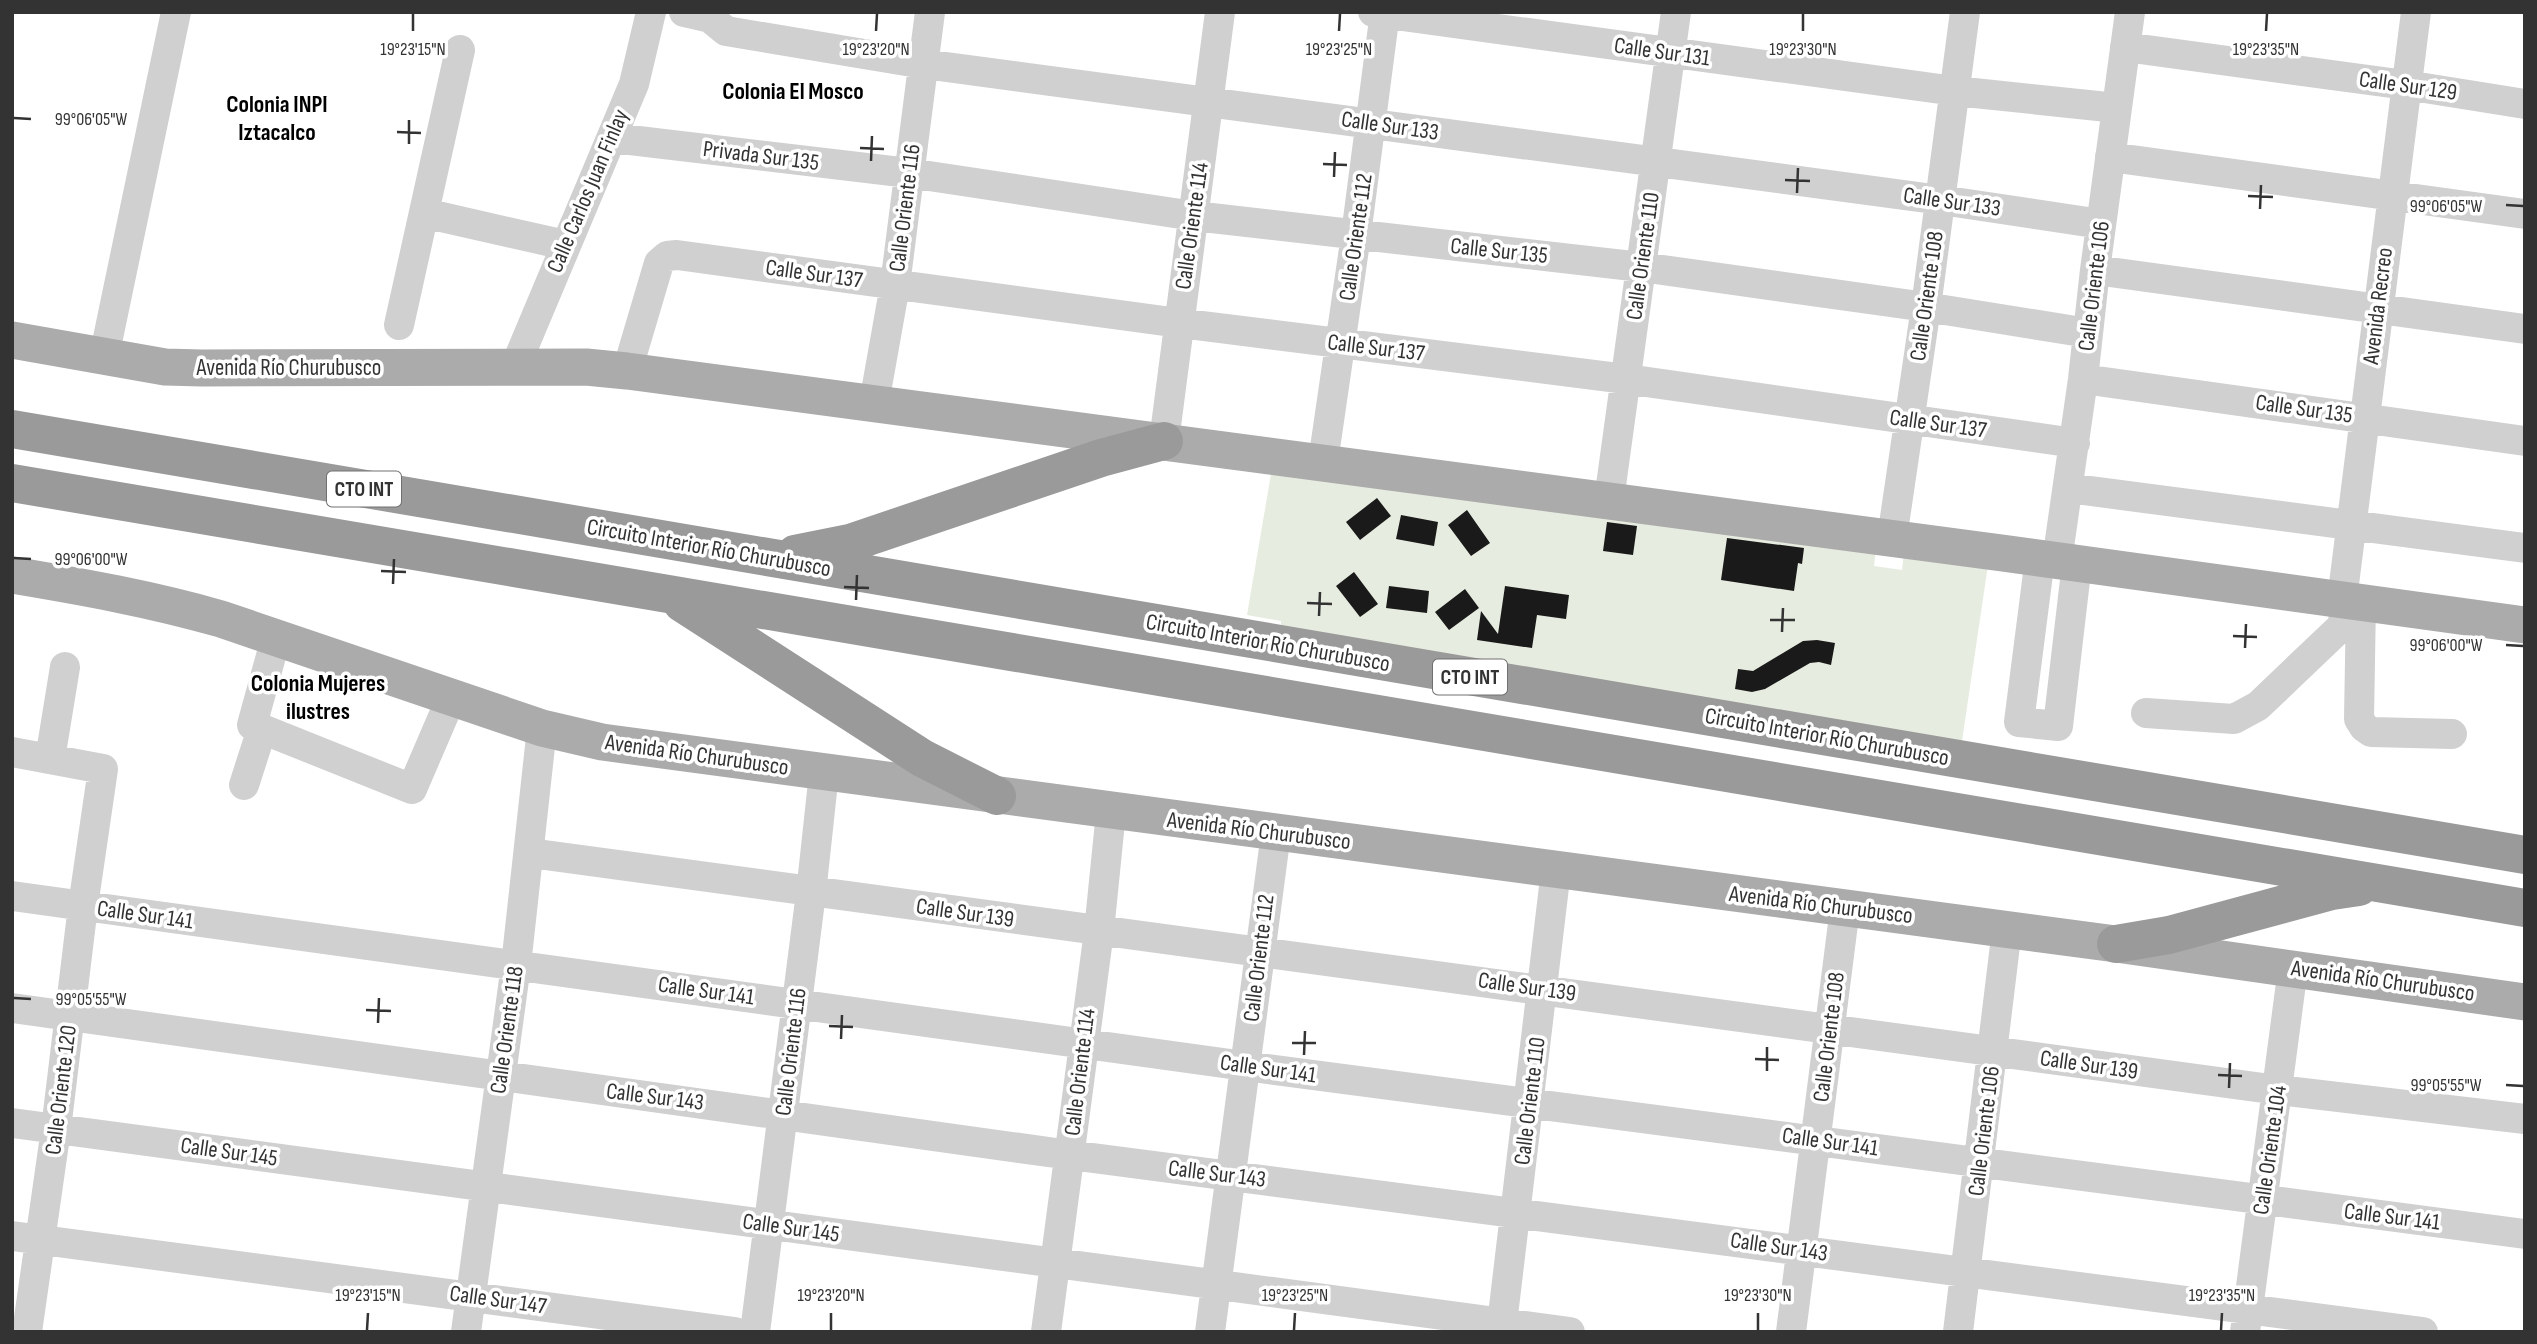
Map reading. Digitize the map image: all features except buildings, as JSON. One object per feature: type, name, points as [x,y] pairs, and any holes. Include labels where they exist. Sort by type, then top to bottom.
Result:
[{"type":"highway","name":"Circuito Interior Río Churubusco","points":[[12,429],[2525,855]]},
{"type":"highway","points":[[767,558],[850,543],[1101,458],[1164,441]]},
{"type":"highway","name":"CTO INT","points":[[12,483],[2525,908]]},
{"type":"highway","points":[[668,594],[922,758],[997,796]]},
{"type":"highway","points":[[2116,944],[2169,934],[2332,891],[2385,884]]},
{"type":"main road","name":"Avenida Río Churubusco","points":[[13,341],[165,366],[202,368],[586,367],[627,371],[1609,500],[2525,625]]},
{"type":"main road","name":"Avenida Río Churubusco","points":[[12,575],[154,601],[276,638],[542,728],[602,742],[1111,812],[2007,929],[2525,1002]]},
{"type":"street","points":[[103,357],[176,12]]},
{"type":"street","name":"Calle Carlos Juan Finlay","points":[[515,367],[634,84],[652,12]]},
{"type":"street","name":"Calle Oriente 116","points":[[874,403],[895,285],[930,12]]},
{"type":"street","name":"Calle Oriente 114","points":[[1164,441],[1220,12]]},
{"type":"street","name":"Calle Oriente 110","points":[[1609,500],[1676,12]]},
{"type":"street","name":"Calle Oriente 108","points":[[1892,538],[1965,12]]},
{"type":"street","name":"Calle Oriente 106","points":[[2058,561],[2084,379],[2095,270],[2130,12]]},
{"type":"street","name":"Avenida Recreo","points":[[2351,601],[2351,524],[2416,12]]},
{"type":"street","name":"Calle Sur 131","points":[[1381,13],[1955,92],[2117,108]]},
{"type":"street","name":"Calle Oriente 112","points":[[1323,462],[1371,123],[1381,13]]},
{"type":"street","name":"Calle Sur 133","points":[[702,14],[726,31],[924,64],[1941,200],[2101,224]]},
{"type":"street","name":"Calle Sur 129","points":[[2125,47],[2525,104]]},
{"type":"street","points":[[399,325],[460,50]]},
{"type":"street","name":"Privada Sur 135","points":[[613,138],[909,173]]},
{"type":"street","points":[[2110,157],[2525,214]]},
{"type":"street","name":"Calle Sur 135","points":[[909,173],[1194,216],[1641,267],[2088,333]]},
{"type":"street","points":[[424,214],[565,245]]},
{"type":"street","name":"Calle Sur 137","points":[[627,371],[659,263],[667,256],[677,255],[1179,323],[1626,379],[2075,443]]},
{"type":"street","points":[[2095,270],[2525,329]]},
{"type":"street","name":"Calle Sur 135","points":[[2084,379],[2525,441]]},
{"type":"street","points":[[2068,488],[2525,548]]},
{"type":"street","points":[[2146,713],[2234,719],[2245,715],[2258,706],[2342,626],[2351,601]]},
{"type":"street","points":[[2351,601],[2359,719],[2364,727],[2371,732],[2452,734]]},
{"type":"street","points":[[244,785],[276,638]]},
{"type":"street","points":[[12,752],[50,759],[65,667]]},
{"type":"street","points":[[257,727],[412,789],[452,696]]},
{"type":"street","name":"Calle Oriente 118","points":[[466,1332],[516,965],[542,728]]},
{"type":"street","name":"Calle Oriente 120","points":[[27,1332],[26,1238],[56,1129],[103,769],[50,759]]},
{"type":"street","name":"Calle Oriente 116","points":[[755,1332],[824,773]]},
{"type":"street","name":"Calle Oriente 114","points":[[1046,1332],[1099,931],[1111,812]]},
{"type":"street","name":"Calle Oriente 112","points":[[1210,1332],[1276,833]]},
{"type":"street","name":"Calle Sur 139","points":[[530,853],[1993,1052],[2525,1119]]},
{"type":"street","name":"Calle Oriente 110","points":[[1502,1327],[1556,870]]},
{"type":"street","name":"Calle Sur 141","points":[[12,896],[1245,1066],[2525,1234]]},
{"type":"street","name":"Calle Oriente 108","points":[[1791,1332],[1846,908]]},
{"type":"street","name":"Calle Oriente 106","points":[[1958,1332],[2007,929]]},
{"type":"street","name":"Calle Oriente 104","points":[[2246,1321],[2293,968]]},
{"type":"street","name":"Calle Sur 143","points":[[12,1008],[1070,1155],[1802,1250],[1966,1273],[2246,1321],[2423,1332]]},
{"type":"street","name":"Calle Sur 145","points":[[12,1123],[770,1226],[1216,1283],[1502,1327],[1570,1332]]},
{"type":"street","name":"Calle Sur 147","points":[[26,1238],[734,1332]]},
{"type":"shaded area","points":[[1272,468],[1876,549],[1874,566],[1902,570],[1904,553],[1988,565],[1962,741],[1281,626],[1281,621],[1247,615]]},
{"type":"district","name":"Colonia El Mosco","points":[[793,91]]},
{"type":"district","name":"Colonia INPI Iztacalco","points":[[277,118]]},
{"type":"district","name":"Colonia Mujeres ilustres","points":[[318,697]]}]
